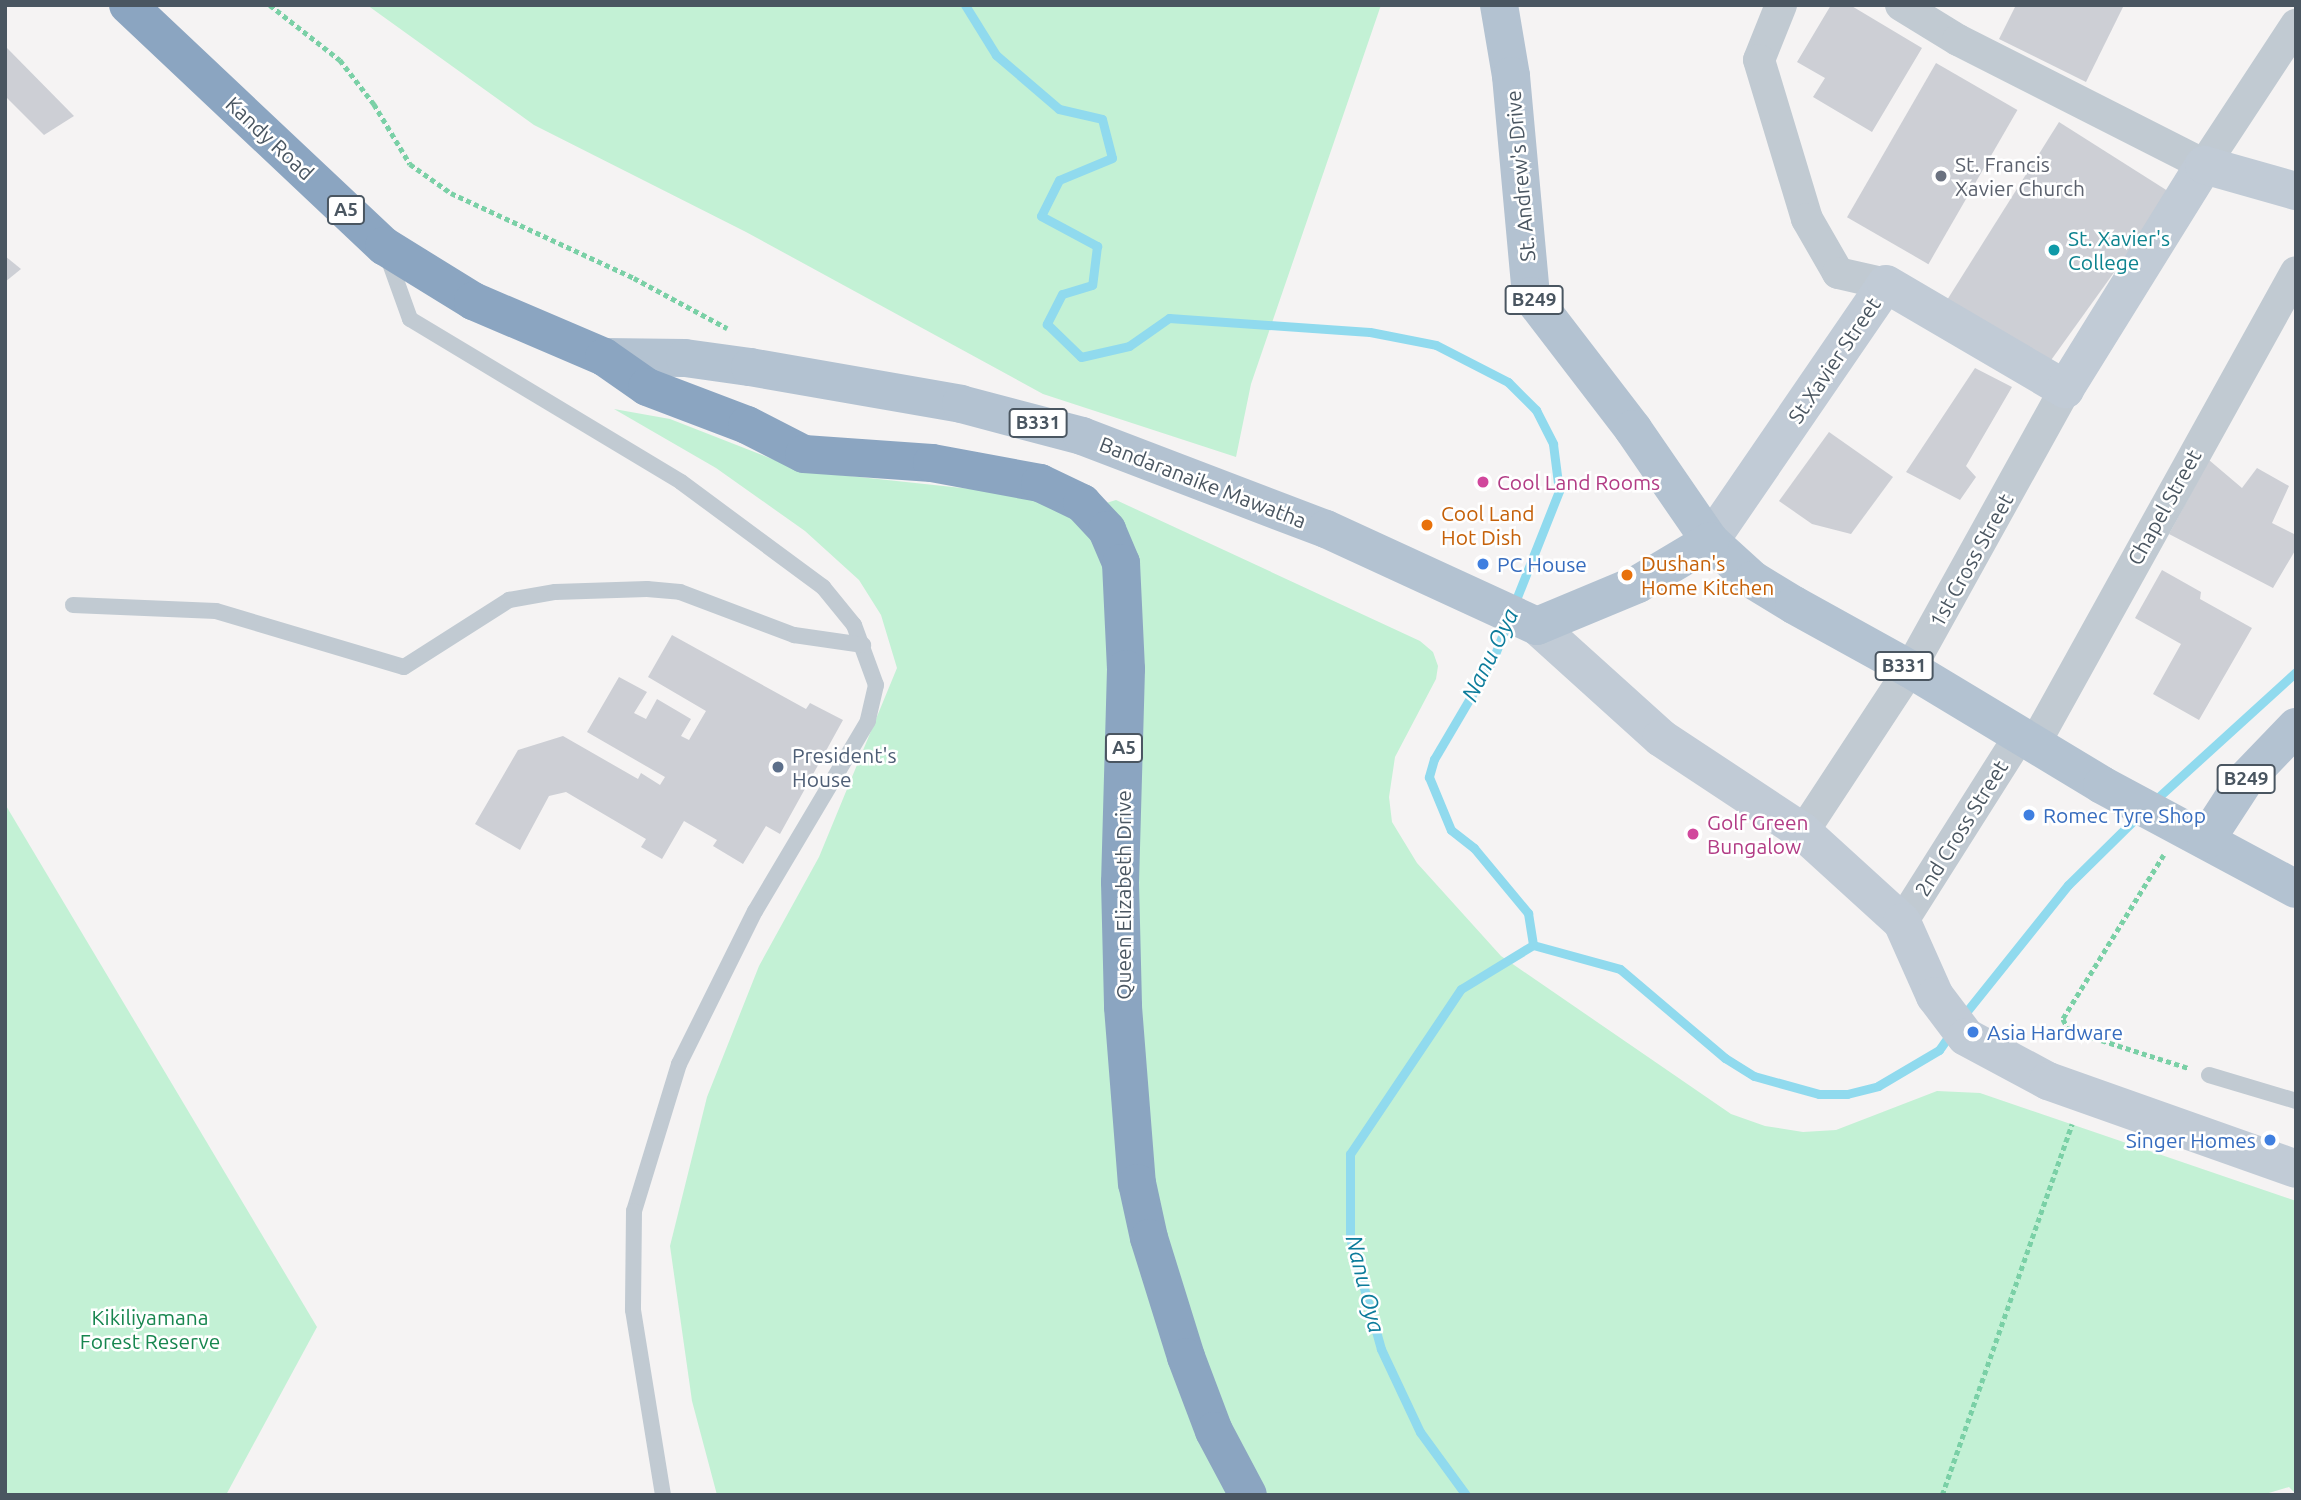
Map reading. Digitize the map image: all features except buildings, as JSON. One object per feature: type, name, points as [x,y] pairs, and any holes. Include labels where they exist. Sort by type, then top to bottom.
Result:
[{"type":"highway","name":"Kandy Road","points":[[128,5],[384,246],[473,301],[604,357]]},
{"type":"highway","name":"Queen Elizabeth Drive","points":[[604,357],[647,387],[755,428],[804,454],[932,463],[1040,483],[1082,503],[1114,540],[1121,563],[1126,669],[1120,882],[1123,993],[1137,1183],[1149,1238],[1186,1357],[1214,1431],[1248,1495]]},
{"type":"main road","name":"St. Andrew's Drive","points":[[1499,5],[1511,76],[1531,296],[1633,429],[1710,541]]},
{"type":"main road","name":"Bandaranaike Mawatha","points":[[604,357],[651,355],[711,362],[961,404],[1028,420],[1232,491],[1448,584],[1533,624]]},
{"type":"main road","points":[[1533,624],[1627,590],[1710,541]]},
{"type":"main road","name":"B331","points":[[1710,541],[1753,580],[1910,669],[2102,785],[2296,889]]},
{"type":"main road","name":"B249","points":[[2194,833],[2296,727]]},
{"type":"street","name":"St.Xavier Street","points":[[1710,541],[1886,284],[1838,273],[1807,219],[1759,60],[1781,5]]},
{"type":"street","points":[[1900,5],[1958,40],[2204,164],[2296,191]]},
{"type":"street","points":[[1886,284],[2065,389],[2204,164],[2296,25]]},
{"type":"street","name":"Chapel Street","points":[[2027,739],[2296,272]]},
{"type":"street","name":"1st Cross Street","points":[[1803,832],[1910,669],[2065,389]]},
{"type":"street","points":[[1533,624],[1661,738],[1803,832],[1902,922],[1956,1026],[2021,1070],[2296,1169]]},
{"type":"street","name":"2nd Cross Street","points":[[1902,922],[2027,739]]},
{"type":"lane","points":[[384,246],[395,286],[410,319],[681,482],[823,587],[841,604],[863,645],[876,685],[875,704],[837,780],[755,911],[679,1064],[634,1211],[633,1310],[663,1495]]},
{"type":"lane","points":[[74,605],[215,611],[404,667],[509,600],[555,592],[646,589],[680,593],[794,635],[863,645]]},
{"type":"lane","points":[[2209,1075],[2296,1101]]},
{"type":"path","points":[[270,5],[340,60],[374,104],[410,164],[451,194],[634,278],[738,334]]},
{"type":"path","points":[[2194,833],[2063,1019],[2069,1030],[2209,1075]]},
{"type":"path","points":[[1942,1495],[2082,1093]]},
{"type":"green space","points":[[367,5],[1381,5],[1251,384],[1236,457],[1043,394],[746,232],[534,125]]},
{"type":"green space","points":[[614,409],[670,419],[803,471],[990,491],[1031,499],[1067,515],[1116,500],[1420,641],[1433,652],[1438,666],[1436,679],[1395,757],[1389,797],[1392,822],[1417,863],[1501,956],[1731,1114],[1765,1126],[1803,1132],[1836,1130],[1937,1091],[1980,1093],[2296,1201],[2296,1494],[2289,1487],[2262,1495],[717,1495],[692,1401],[670,1246],[707,1097],[759,966],[819,857],[897,668],[881,615],[859,580],[805,531],[716,468]]},
{"type":"green space","name":"Kikiliyamana Forest Reserve","points":[[5,804],[317,1327],[226,1495],[5,1495]]},
{"type":"waterway","name":"Nanu Oya","points":[[965,5],[996,55],[1059,109],[1102,119],[1112,158],[1059,180],[1041,216],[1097,246],[1092,285],[1062,294],[1047,324],[1081,357],[1129,346],[1169,318],[1370,332],[1436,345],[1508,382],[1536,410],[1553,444],[1559,491],[1513,607]]},
{"type":"waterway","name":"Nanu Oya","points":[[1507,623],[1493,659],[1434,759],[1429,777],[1451,830],[1474,848],[1528,913],[1533,945]]},
{"type":"waterway","points":[[2153,802],[2296,672]]},
{"type":"waterway","points":[[1963,1016],[2068,885],[2138,816]]},
{"type":"waterway","points":[[1533,945],[1620,969],[1725,1058],[1754,1076],[1819,1094],[1847,1094],[1878,1086],[1939,1050],[1951,1033]]},
{"type":"waterway","name":"Nanu Oya","points":[[1466,1495],[1420,1432],[1381,1349],[1350,1238],[1350,1154],[1461,989],[1533,945]]},
{"type":"place","name":"St. Francis Xavier Church","points":[[1941,176]]},
{"type":"place","name":"St. Xavier's College","points":[[2054,250]]},
{"type":"place","name":"Cool Land Rooms","points":[[1483,482]]},
{"type":"place","name":"Cool Land Hot Dish","points":[[1427,525]]},
{"type":"place","name":"PC House","points":[[1483,564]]},
{"type":"place","name":"Dushan's Home Kitchen","points":[[1627,575]]},
{"type":"place","name":"President's House","points":[[778,767]]},
{"type":"place","name":"Romec Tyre Shop","points":[[2029,815]]},
{"type":"place","name":"Golf Green Bungalow","points":[[1693,834]]},
{"type":"place","name":"Asia Hardware","points":[[1973,1032]]},
{"type":"place","name":"Singer Homes","points":[[2270,1140]]}]
